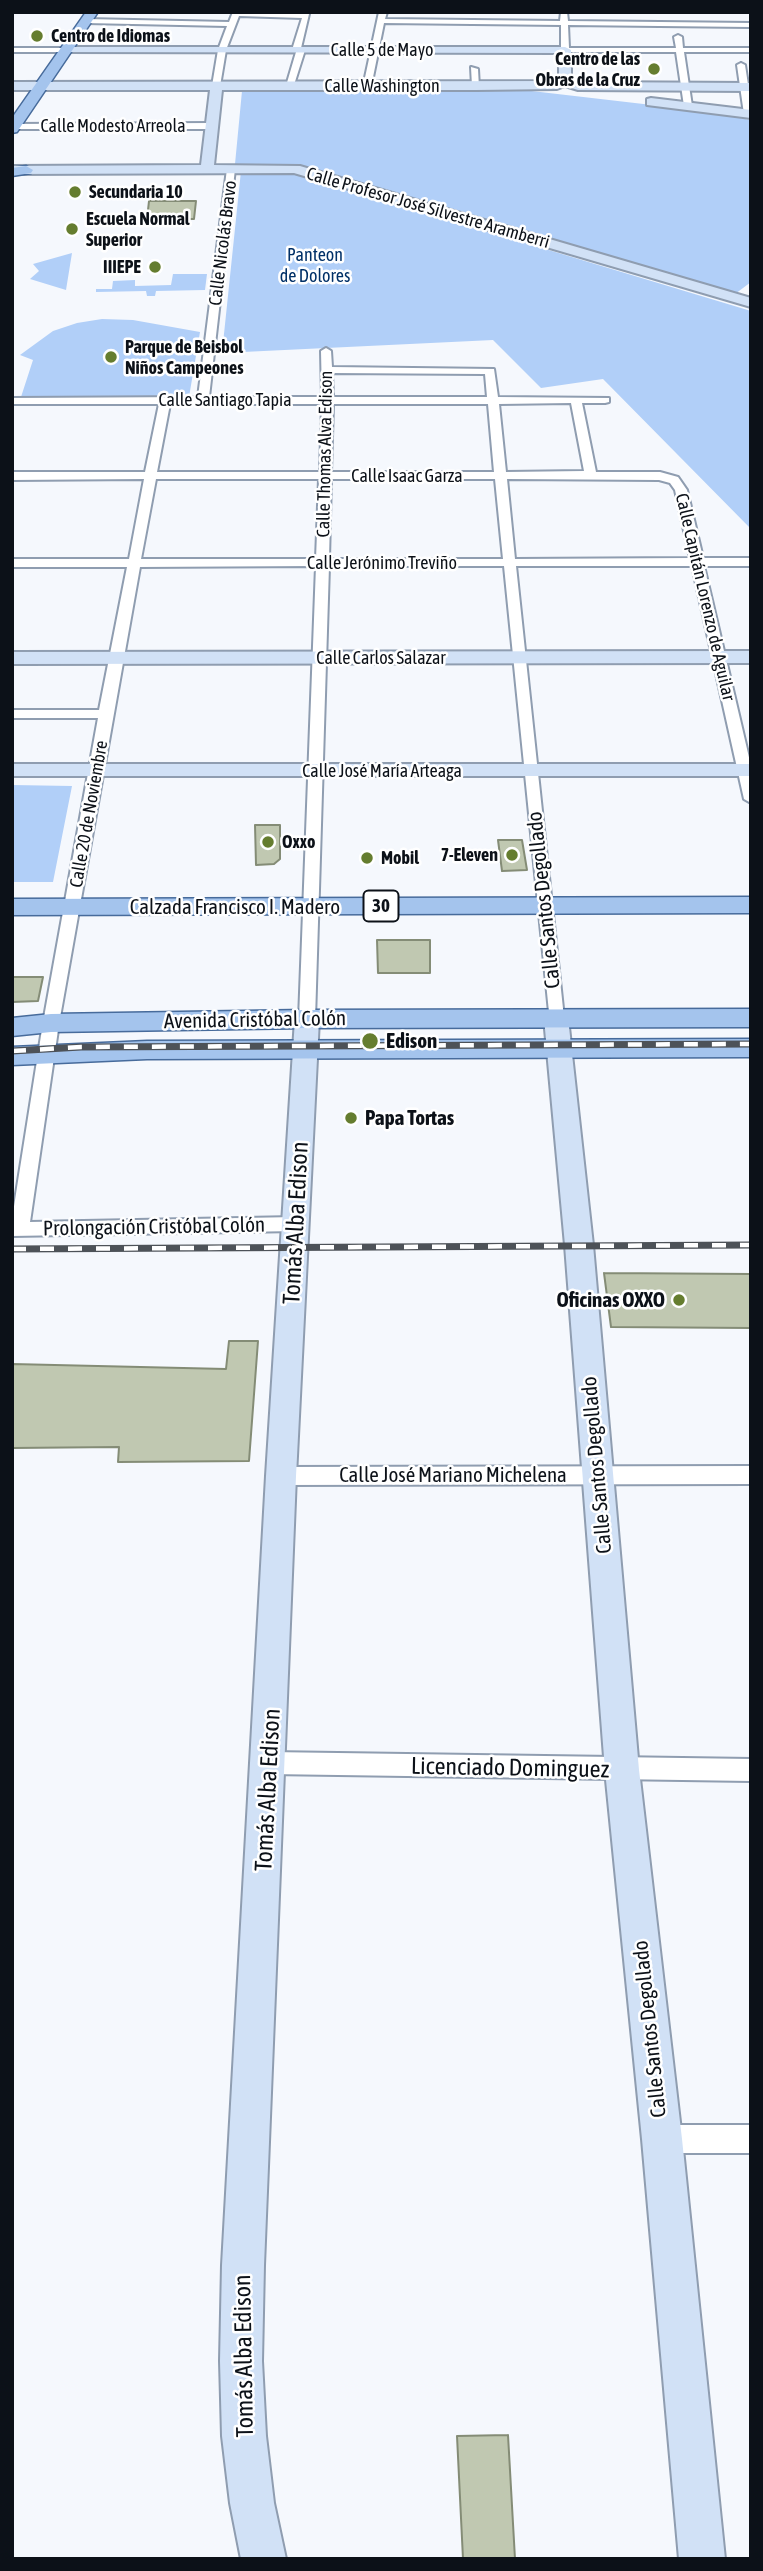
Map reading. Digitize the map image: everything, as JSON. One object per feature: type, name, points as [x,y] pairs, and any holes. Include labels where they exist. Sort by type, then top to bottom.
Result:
[{"type":"main road","points":[[12,106],[19,86],[85,15]]},
{"type":"main road","points":[[13,128],[68,50],[85,15]]},
{"type":"main road","name":"Calzada Francisco I. Madero","points":[[12,887],[74,897],[311,897],[544,896],[751,886]]},
{"type":"main road","name":"Calzada Francisco I. Madero","points":[[544,896],[751,905]]},
{"type":"main road","name":"Calzada Francisco I. Madero","points":[[12,908],[74,897]]},
{"type":"main road","name":"Avenida Cristóbal Colón","points":[[12,1027],[51,1023],[305,1034],[558,1033],[751,1018]]},
{"type":"main road","name":"Avenida Cristóbal Colón","points":[[558,1033],[751,1048]]},
{"type":"main road","name":"Avenida Cristóbal Colón","points":[[12,1056],[305,1034]]},
{"type":"street","points":[[190,24],[194,12]]},
{"type":"street","points":[[564,12],[565,88],[748,87]]},
{"type":"street","points":[[674,12],[688,106]]},
{"type":"street","points":[[236,13],[306,16],[290,86]]},
{"type":"street","name":"Calle Nicolás Bravo","points":[[206,169],[222,50],[236,13]]},
{"type":"street","points":[[85,15],[190,24],[230,24]]},
{"type":"street","points":[[366,87],[382,16],[564,23],[751,25]]},
{"type":"street","name":"Calle 5 de Mayo","points":[[12,50],[376,50],[418,56],[565,50],[751,50]]},
{"type":"street","points":[[741,65],[748,87],[750,114]]},
{"type":"street","points":[[474,69],[476,86]]},
{"type":"street","name":"Calle Washington","points":[[19,86],[513,86],[565,88],[750,114]]},
{"type":"street","name":"Calle Modesto Arreola","points":[[13,128],[212,127]]},
{"type":"street","name":"Calle Nicolás Bravo","points":[[203,400],[232,169]]},
{"type":"street","name":"Calle Profesor José Silvestre Aramberri","points":[[17,170],[302,170],[751,303]]},
{"type":"street","name":"Calle Thomas Alva Edison","points":[[305,1034],[328,400],[326,351]]},
{"type":"street","name":"Calle Santos Degollado","points":[[327,370],[490,371],[558,1033],[622,1770],[662,2139],[702,2559]]},
{"type":"street","name":"Calle 20 de Noviembre","points":[[16,1229],[95,770],[165,400]]},
{"type":"street","points":[[576,400],[591,475]]},
{"type":"street","name":"Calle Santiago Tapia","points":[[12,401],[605,400]]},
{"type":"street","name":"Calle Isaac Garza","points":[[12,476],[591,475],[660,476],[674,480]]},
{"type":"street","name":"Calle Capitán Lorenzo de Aguilar","points":[[674,480],[681,490],[748,770],[751,799]]},
{"type":"street","name":"Calle Jerónimo Treviño","points":[[12,563],[751,562]]},
{"type":"street","name":"Calle Carlos Salazar","points":[[12,658],[751,657]]},
{"type":"street","points":[[12,714],[106,713]]},
{"type":"street","name":"Calle José María Arteaga","points":[[12,771],[748,770]]},
{"type":"street","name":"Tomás Alba Edison","points":[[264,2559],[250,2489],[241,2361],[243,2265],[305,1034]]},
{"type":"street","name":"Prolongación Cristóbal Colón","points":[[16,1229],[296,1224]]},
{"type":"street","name":"Calle José Mariano Michelena","points":[[281,1476],[751,1475]]},
{"type":"street","name":"Licenciado Dominguez","points":[[269,1763],[751,1770]]},
{"type":"street","points":[[662,2139],[751,2139]]},
{"type":"green space","points":[[523,90],[695,110],[751,120],[751,282],[735,294],[295,165],[235,164],[242,91]]},
{"type":"green space","name":"Panteon de Dolores","points":[[241,171],[293,173],[751,311],[751,529],[603,379],[541,388],[493,340],[222,353]]},
{"type":"green space","points":[[72,253],[66,290],[30,279],[39,271],[33,264]]},
{"type":"green space","points":[[173,274],[207,274],[205,290],[156,291],[155,296],[147,296],[146,291],[96,292],[96,289],[112,289],[113,281],[135,280],[135,286],[171,285]]},
{"type":"green space","name":"Parque de Beisbol Niños Campeones","points":[[102,319],[133,320],[200,332],[189,397],[21,397],[33,360],[20,355],[53,331]]},
{"type":"green space","points":[[12,785],[72,786],[53,882],[12,882]]},
{"type":"building","points":[[149,201],[196,201],[194,219],[147,219]]},
{"type":"building","name":"Oxxo","points":[[255,825],[280,825],[280,859],[274,864],[256,865]]},
{"type":"building","name":"7-Eleven","points":[[498,840],[522,840],[527,870],[502,871]]},
{"type":"building","points":[[377,940],[430,940],[430,973],[378,973]]},
{"type":"building","points":[[12,977],[43,977],[38,1001],[12,1002]]},
{"type":"building","name":"Oficinas OXXO","points":[[604,1273],[751,1274],[751,1328],[611,1327]]},
{"type":"building","points":[[229,1341],[258,1341],[249,1461],[118,1462],[119,1447],[12,1448],[12,1364],[226,1369]]},
{"type":"building","points":[[508,2435],[515,2559],[463,2559],[457,2436]]},
{"type":"railway","points":[[12,1051],[81,1047],[751,1044]]},
{"type":"railway","points":[[12,1249],[751,1245]]},
{"type":"place","name":"Centro de Idiomas","points":[[37,36]]},
{"type":"place","name":"Centro de las Obras de la Cruz","points":[[654,69]]},
{"type":"place","name":"Secundaria 10","points":[[75,192]]},
{"type":"place","name":"Escuela Normal Superior","points":[[72,229]]},
{"type":"place","name":"IIIEPE","points":[[155,267]]},
{"type":"place","name":"Parque de Beisbol Niños Campeones","points":[[111,357]]},
{"type":"place","name":"Oxxo","points":[[268,842]]},
{"type":"place","name":"7-Eleven","points":[[512,855]]},
{"type":"place","name":"Mobil","points":[[367,858]]},
{"type":"place","name":"Edison","points":[[370,1041]]},
{"type":"place","name":"Papa Tortas","points":[[351,1118]]},
{"type":"place","name":"Oficinas OXXO","points":[[679,1300]]}]
